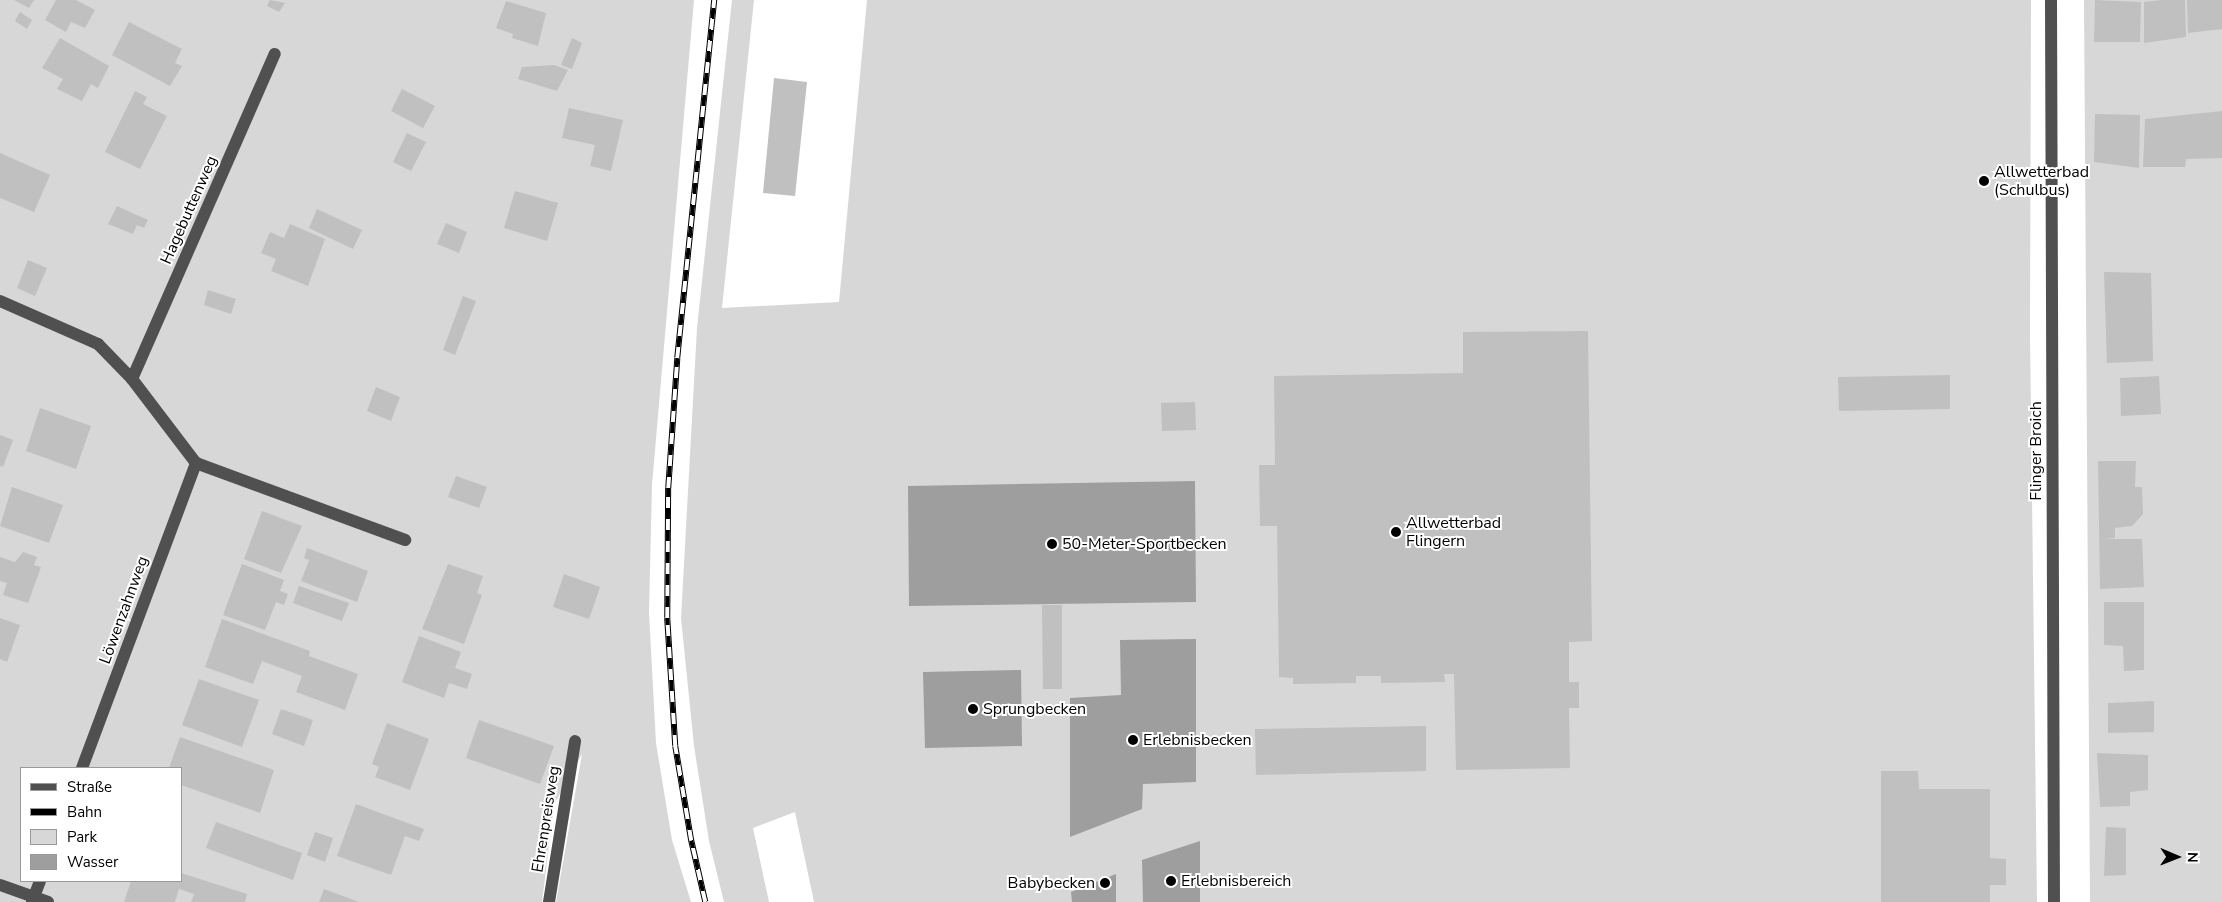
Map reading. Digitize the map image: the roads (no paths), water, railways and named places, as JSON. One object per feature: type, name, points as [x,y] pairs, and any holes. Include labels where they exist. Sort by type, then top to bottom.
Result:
[{"type":"street","name":"Flinger Broich","points":[[2051,0],[2054,902]]},
{"type":"street","name":"Hagebuttenweg","points":[[132,380],[276,54]]},
{"type":"street","points":[[0,301],[98,344],[132,380],[196,463],[405,540]]},
{"type":"street","name":"Löwenzahnweg","points":[[82,767],[196,463]]},
{"type":"street","name":"Ehrenpreisweg","points":[[549,902],[575,741]]},
{"type":"street","points":[[33,900],[40,882]]},
{"type":"street","points":[[0,885],[33,900],[48,902]]},
{"type":"water","name":"50-Meter-Sportbecken","points":[[1195,481],[1196,602],[909,606],[908,486]]},
{"type":"water","name":"Erlebnisbecken","points":[[1196,639],[1196,782],[1143,784],[1142,809],[1070,837],[1070,698],[1121,695],[1120,640]]},
{"type":"water","name":"Sprungbecken","points":[[1021,670],[1022,746],[925,748],[923,672]]},
{"type":"water","name":"Erlebnisbereich","points":[[1200,841],[1200,902],[1143,902],[1142,860]]},
{"type":"water","name":"Babybecken","points":[[1116,874],[1116,902],[1072,902],[1071,892]]},
{"type":"railway","points":[[705,902],[691,841],[675,746],[667,618],[668,488],[677,358],[714,0]]},
{"type":"place","name":"Allwetterbad (Schulbus)","points":[[1984,181]]},
{"type":"place","name":"Allwetterbad Flingern","points":[[1396,532]]},
{"type":"place","name":"50-Meter-Sportbecken","points":[[1052,544]]},
{"type":"place","name":"Sprungbecken","points":[[973,709]]},
{"type":"place","name":"Erlebnisbecken","points":[[1133,740]]},
{"type":"place","name":"Erlebnisbereich","points":[[1171,881]]},
{"type":"place","name":"Babybecken","points":[[1105,883]]}]
